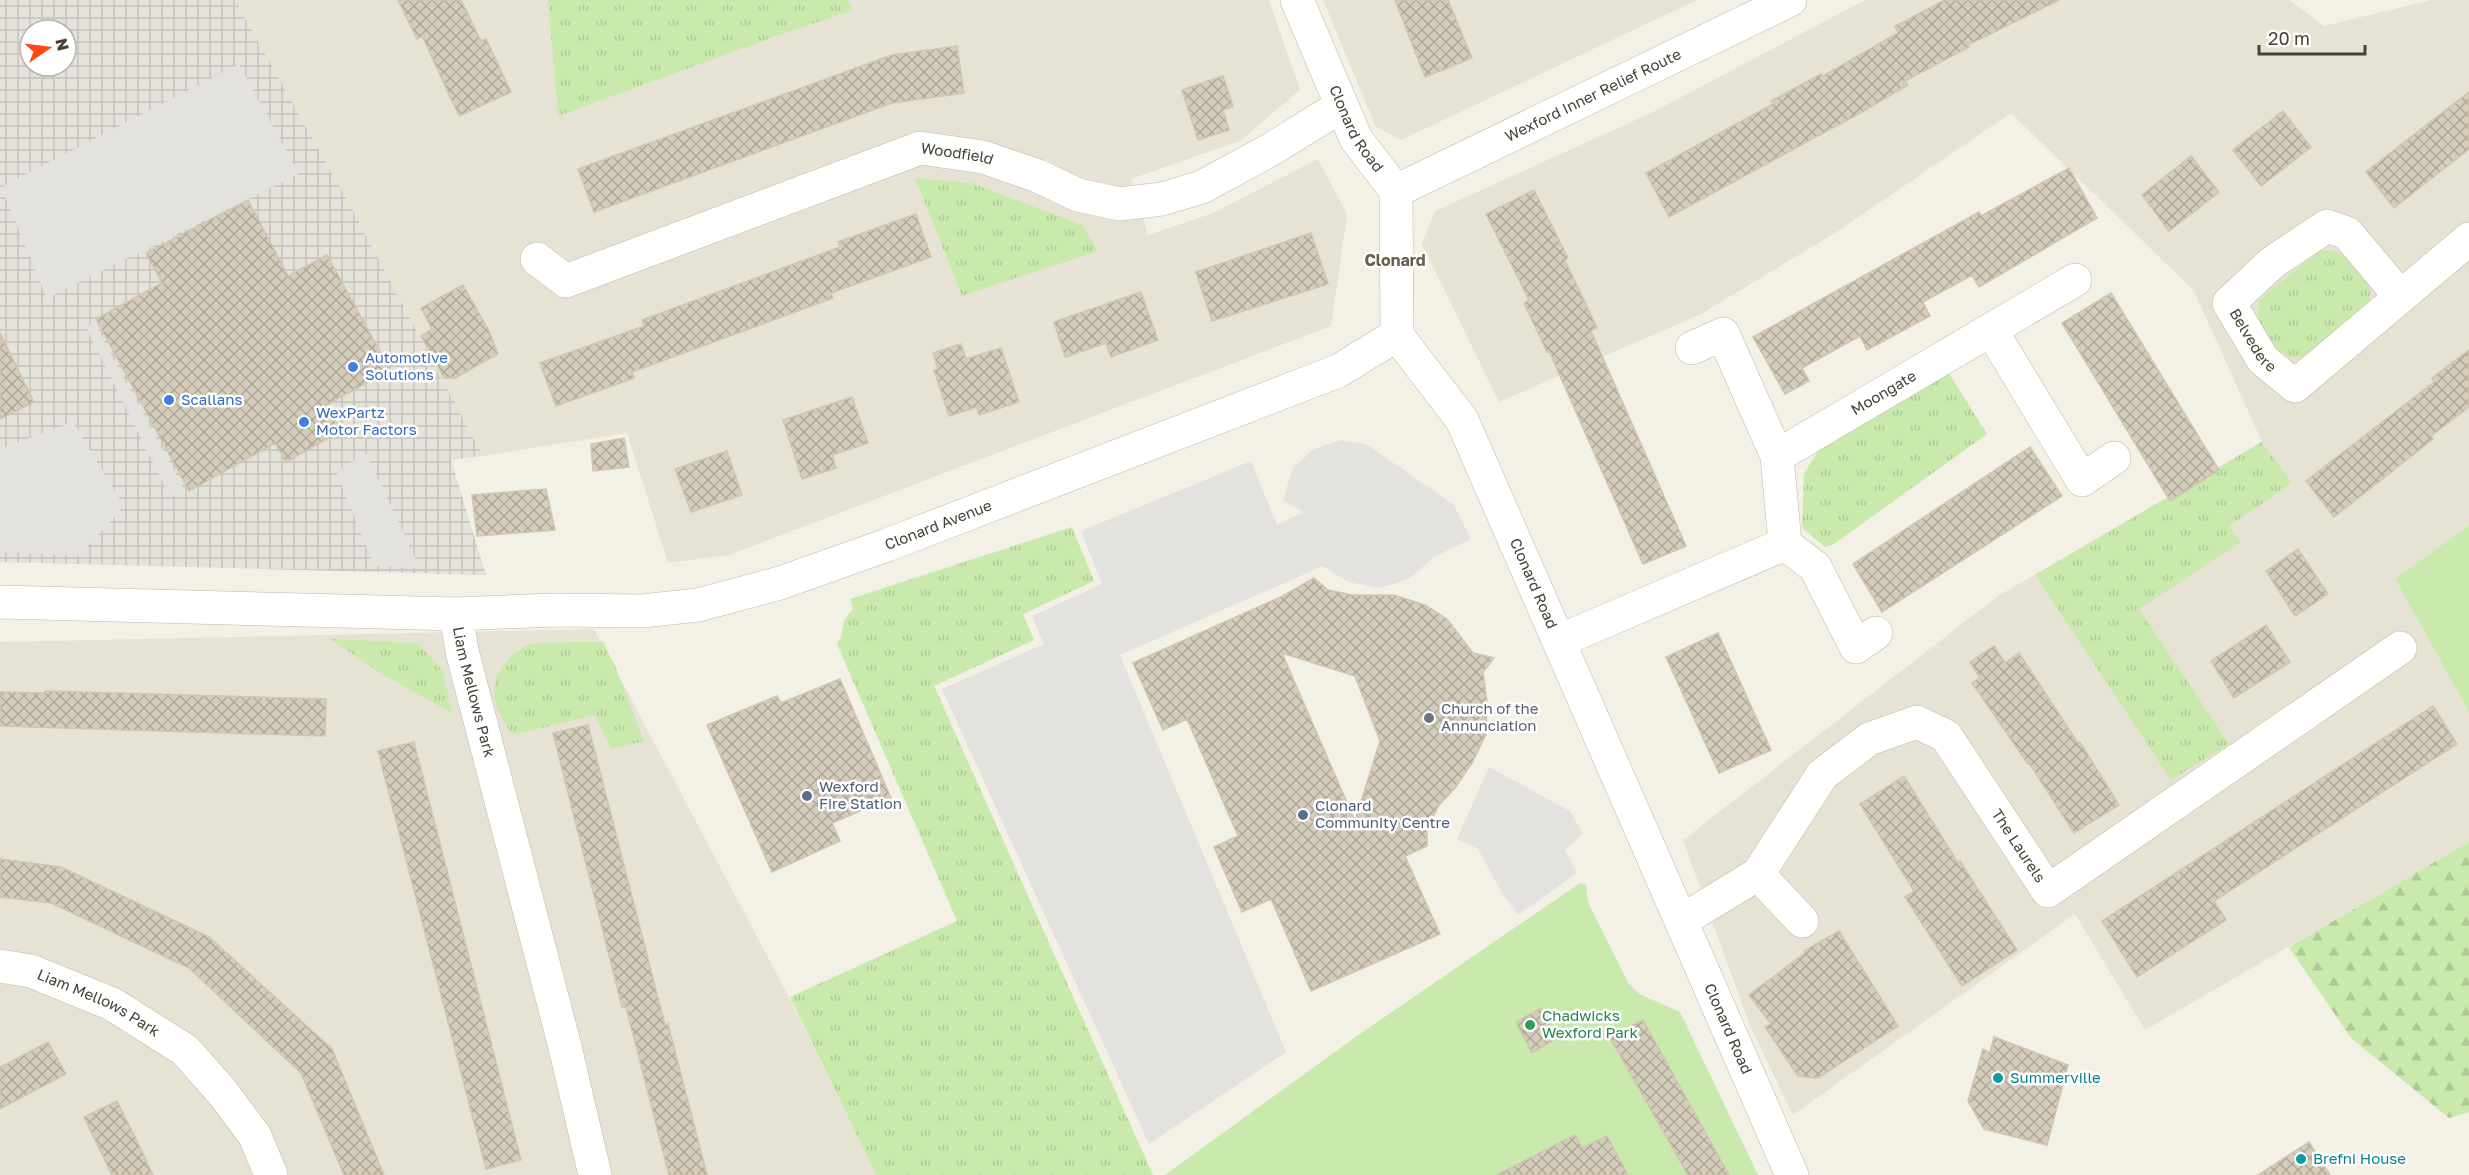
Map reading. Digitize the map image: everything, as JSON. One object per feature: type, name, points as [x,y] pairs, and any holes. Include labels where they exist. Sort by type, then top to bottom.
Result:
[{"type":"street","name":"Clonard Road","points":[[1298,0],[1356,139],[1396,191]]},
{"type":"street","name":"Wexford Inner Relief Route","points":[[1396,191],[1729,13],[1790,0]]},
{"type":"street","name":"Woodfield","points":[[537,259],[566,281],[920,148],[983,157],[1038,176],[1078,195],[1120,204],[1162,199],[1202,187],[1270,150],[1341,106]]},
{"type":"street","points":[[1396,191],[1397,335]]},
{"type":"street","name":"Belvedere","points":[[2400,296],[2347,233],[2326,226],[2273,261],[2229,303],[2263,360],[2295,386],[2469,239]]},
{"type":"street","name":"Moongate","points":[[1777,456],[2075,280]]},
{"type":"street","points":[[1991,330],[2082,480],[2114,458]]},
{"type":"street","points":[[1692,348],[1723,334],[1777,456],[1785,544],[1815,567],[1856,647],[1876,633]]},
{"type":"street","name":"Clonard Road","points":[[1397,335],[1462,420],[1792,1175]]},
{"type":"street","name":"Clonard Avenue","points":[[456,614],[654,610],[698,605],[780,583],[887,545],[1338,371],[1397,335]]},
{"type":"street","points":[[1559,641],[1785,544]]},
{"type":"street","name":"Liam Mellows Park","points":[[0,602],[456,614],[462,651],[562,1036],[595,1175]]},
{"type":"street","name":"The Laurels","points":[[1682,921],[1758,874],[1822,775],[1869,739],[1917,722],[1946,736],[2048,891],[2400,648]]},
{"type":"street","points":[[1758,874],[1802,921]]},
{"type":"street","name":"Liam Mellows Park","points":[[0,966],[31,971],[112,1004],[185,1050],[223,1093],[255,1136],[271,1175]]},
{"type":"shaded area","points":[[0,0],[235,0],[346,198],[483,456],[451,460],[486,575],[0,562]]},
{"type":"shaded area","points":[[235,0],[1269,0],[1300,90],[1240,141],[1131,179],[1148,235],[1213,213],[1318,159],[1347,214],[1331,326],[729,555],[668,563],[627,433],[483,456],[346,198]]},
{"type":"shaded area","points":[[1323,0],[1697,0],[1401,140],[1376,127]]},
{"type":"shaded area","points":[[1865,0],[2289,0],[2324,26],[2431,0],[2469,0],[2469,525],[2395,579],[2469,712],[2469,842],[2145,1030],[2075,914],[1793,1115],[1750,1026],[1683,840],[1998,596],[2262,442],[2194,291],[2011,113],[1835,233],[1701,314],[1499,402],[1422,244],[1435,211],[1651,113]]},
{"type":"shaded area","points":[[239,64],[299,174],[47,298],[1,187]]},
{"type":"shaded area","points":[[94,323],[185,491],[170,497],[86,327]]},
{"type":"shaded area","points":[[73,422],[124,506],[79,556],[0,552],[0,449]]},
{"type":"shaded area","points":[[1341,440],[1366,444],[1454,505],[1471,539],[1434,557],[1409,579],[1379,588],[1348,582],[1323,566],[1120,655],[1286,1052],[1149,1144],[942,689],[1044,644],[1032,616],[1102,584],[1081,531],[1251,461],[1277,525],[1303,512],[1283,500],[1293,468],[1314,449]]},
{"type":"shaded area","points":[[366,453],[420,568],[374,566],[336,471]]},
{"type":"shaded area","points":[[594,629],[789,997],[876,1175],[0,1175],[0,642]]},
{"type":"shaded area","points":[[1489,767],[1570,811],[1583,834],[1565,850],[1577,873],[1518,915],[1502,893],[1478,849],[1457,839]]},
{"type":"green space","points":[[548,0],[848,0],[853,10],[558,116]]},
{"type":"green space","points":[[915,178],[971,183],[1083,225],[1097,251],[962,296]]},
{"type":"green space","points":[[2320,250],[2339,251],[2370,282],[2370,309],[2308,356],[2290,358],[2271,344],[2257,321],[2259,300]]},
{"type":"green space","points":[[1945,367],[1987,434],[1834,544],[1825,547],[1802,528],[1804,474],[1820,448]]},
{"type":"green space","points":[[2262,442],[2292,483],[2229,526],[2241,542],[2139,609],[2229,744],[2171,780],[2035,575]]},
{"type":"green space","points":[[2469,525],[2469,712],[2395,579]]},
{"type":"green space","points":[[1072,527],[1094,581],[1023,614],[1034,640],[934,686],[1153,1175],[876,1175],[790,997],[957,921],[837,644],[844,621],[853,608],[850,599]]},
{"type":"green space","points":[[330,639],[418,643],[443,671],[452,713],[382,674]]},
{"type":"green space","points":[[603,642],[615,666],[644,741],[611,749],[595,715],[512,735],[497,706],[494,688],[501,669],[509,659],[523,647],[533,644]]},
{"type":"green space","points":[[2469,842],[2469,1112],[2449,1118],[2351,1038],[2289,947]]},
{"type":"green space","name":"Chadwicks Wexford Park","points":[[1580,883],[1586,885],[1588,902],[1629,984],[1639,994],[1680,1012],[1758,1175],[1165,1175],[1354,1038]]},
{"type":"building","points":[[398,0],[461,0],[481,41],[486,39],[511,92],[459,116],[422,36],[417,39]]},
{"type":"building","points":[[1395,0],[1448,0],[1472,58],[1425,77]]},
{"type":"building","points":[[1945,0],[2059,0],[1968,45],[1969,47],[1905,81],[1908,85],[1860,113],[1669,217],[1646,173],[1773,104],[1771,101],[1821,74],[1823,76],[1898,33],[1895,26]]},
{"type":"building","points":[[957,46],[964,93],[892,103],[594,212],[578,169],[892,55]]},
{"type":"building","points":[[1223,76],[1233,106],[1223,110],[1229,130],[1198,140],[1182,90]]},
{"type":"building","points":[[2469,92],[2469,149],[2394,208],[2366,172]]},
{"type":"building","points":[[2283,111],[2311,147],[2261,186],[2233,150]]},
{"type":"building","points":[[2191,156],[2219,192],[2169,231],[2142,195]]},
{"type":"building","points":[[2069,168],[2097,218],[1979,287],[1972,275],[1923,302],[1930,316],[1867,350],[1860,336],[1802,368],[1809,381],[1785,394],[1753,337],[1979,212],[1981,216]]},
{"type":"building","points":[[1534,190],[1568,258],[1565,260],[1597,328],[1591,331],[1686,546],[1643,564],[1549,351],[1547,352],[1524,303],[1529,300],[1486,214]]},
{"type":"building","points":[[248,200],[288,276],[327,255],[390,370],[326,405],[341,431],[286,462],[275,443],[189,491],[96,319],[162,283],[146,253]]},
{"type":"building","points":[[916,214],[931,257],[831,293],[833,298],[632,372],[634,378],[556,406],[540,363],[644,326],[642,320],[840,247],[838,242]]},
{"type":"building","points":[[1311,233],[1328,284],[1212,321],[1196,272]]},
{"type":"building","points":[[463,285],[489,331],[498,354],[455,378],[444,378],[421,336],[432,329],[421,308]]},
{"type":"building","points":[[1141,292],[1158,340],[1111,357],[1106,343],[1065,357],[1054,322]]},
{"type":"building","points":[[2111,293],[2219,470],[2170,501],[2062,323]]},
{"type":"building","points":[[0,333],[34,402],[0,419]]},
{"type":"building","points":[[961,344],[966,359],[1001,348],[1019,402],[979,415],[977,407],[949,416],[934,370],[938,369],[933,353]]},
{"type":"building","points":[[2469,350],[2469,407],[2431,436],[2433,439],[2334,517],[2306,481],[2434,382],[2432,378]]},
{"type":"building","points":[[852,397],[868,443],[832,455],[836,468],[802,479],[783,420]]},
{"type":"building","points":[[624,438],[629,467],[593,471],[591,444]]},
{"type":"building","points":[[2030,447],[2062,496],[1882,612],[1853,564]]},
{"type":"building","points":[[727,451],[742,495],[691,512],[675,469]]},
{"type":"building","points":[[546,489],[555,530],[477,536],[472,495]]},
{"type":"building","points":[[2298,549],[2328,594],[2295,616],[2266,571]]},
{"type":"building","name":"Clonard Community Centre","points":[[1314,578],[1328,590],[1352,595],[1394,595],[1425,605],[1447,619],[1473,653],[1494,658],[1483,672],[1487,702],[1486,734],[1472,763],[1455,788],[1439,805],[1427,830],[1427,846],[1405,856],[1440,934],[1311,991],[1271,899],[1242,912],[1214,847],[1238,836],[1187,719],[1163,730],[1133,663],[1283,596]],"holes":[[[1282,653],[1355,676],[1380,741],[1355,821]]]},
{"type":"building","points":[[2266,625],[2290,662],[2234,698],[2211,661]]},
{"type":"building","points":[[1718,633],[1771,750],[1719,773],[1666,657]]},
{"type":"building","points":[[1994,646],[2005,663],[2019,653],[2078,743],[2080,742],[2119,805],[2074,833],[2029,763],[1972,683],[1980,678],[1970,662]]},
{"type":"building","points":[[840,679],[891,798],[832,823],[840,841],[772,872],[707,725],[777,696],[781,703]]},
{"type":"building","points":[[45,691],[326,699],[325,736],[0,726],[0,692],[45,693]]},
{"type":"building","points":[[2433,706],[2457,744],[2214,901],[2226,920],[2137,977],[2102,921]]},
{"type":"building","points":[[588,725],[665,1025],[668,1024],[707,1175],[669,1175],[626,1007],[622,1007],[553,733]]},
{"type":"building","points":[[414,742],[521,1160],[486,1169],[378,751]]},
{"type":"building","points":[[1904,776],[1958,863],[1960,861],[2017,950],[1962,986],[1905,897],[1914,891],[1860,804]]},
{"type":"building","points":[[0,859],[61,867],[209,937],[332,1049],[384,1175],[344,1175],[301,1073],[189,968],[51,903],[0,897]]},
{"type":"building","points":[[1839,931],[1898,1026],[1818,1078],[1798,1076],[1765,1027],[1771,1024],[1749,995],[1805,953],[1804,951]]},
{"type":"building","points":[[1541,1008],[1557,1038],[1532,1053],[1516,1022]]},
{"type":"building","points":[[1643,1020],[1729,1175],[1688,1175],[1609,1036]]},
{"type":"building","name":"Summerville","points":[[1994,1037],[2068,1065],[2047,1145],[1984,1129],[1968,1101],[1983,1049],[1990,1053]]},
{"type":"building","points":[[48,1042],[66,1074],[0,1109],[0,1067]]},
{"type":"building","points":[[117,1101],[153,1175],[112,1175],[84,1117]]},
{"type":"building","points":[[1575,1135],[1582,1148],[1607,1136],[1628,1175],[1497,1175]]},
{"type":"building","name":"Brefni House","points":[[2309,1142],[2330,1175],[2258,1175]]},
{"type":"place","name":"Automotive Solutions","points":[[353,367]]},
{"type":"place","name":"Scallans","points":[[169,400]]},
{"type":"place","name":"WexPartz Motor Factors","points":[[304,422]]},
{"type":"place","name":"Church of the Annunciation","points":[[1429,718]]},
{"type":"place","name":"Wexford Fire Station","points":[[807,796]]},
{"type":"place","name":"Clonard Community Centre","points":[[1303,815]]},
{"type":"place","name":"Chadwicks Wexford Park","points":[[1530,1025]]},
{"type":"place","name":"Summerville","points":[[1998,1078]]},
{"type":"place","name":"Brefni House","points":[[2301,1159]]},
{"type":"district","name":"Clonard","points":[[1395,260]]}]
